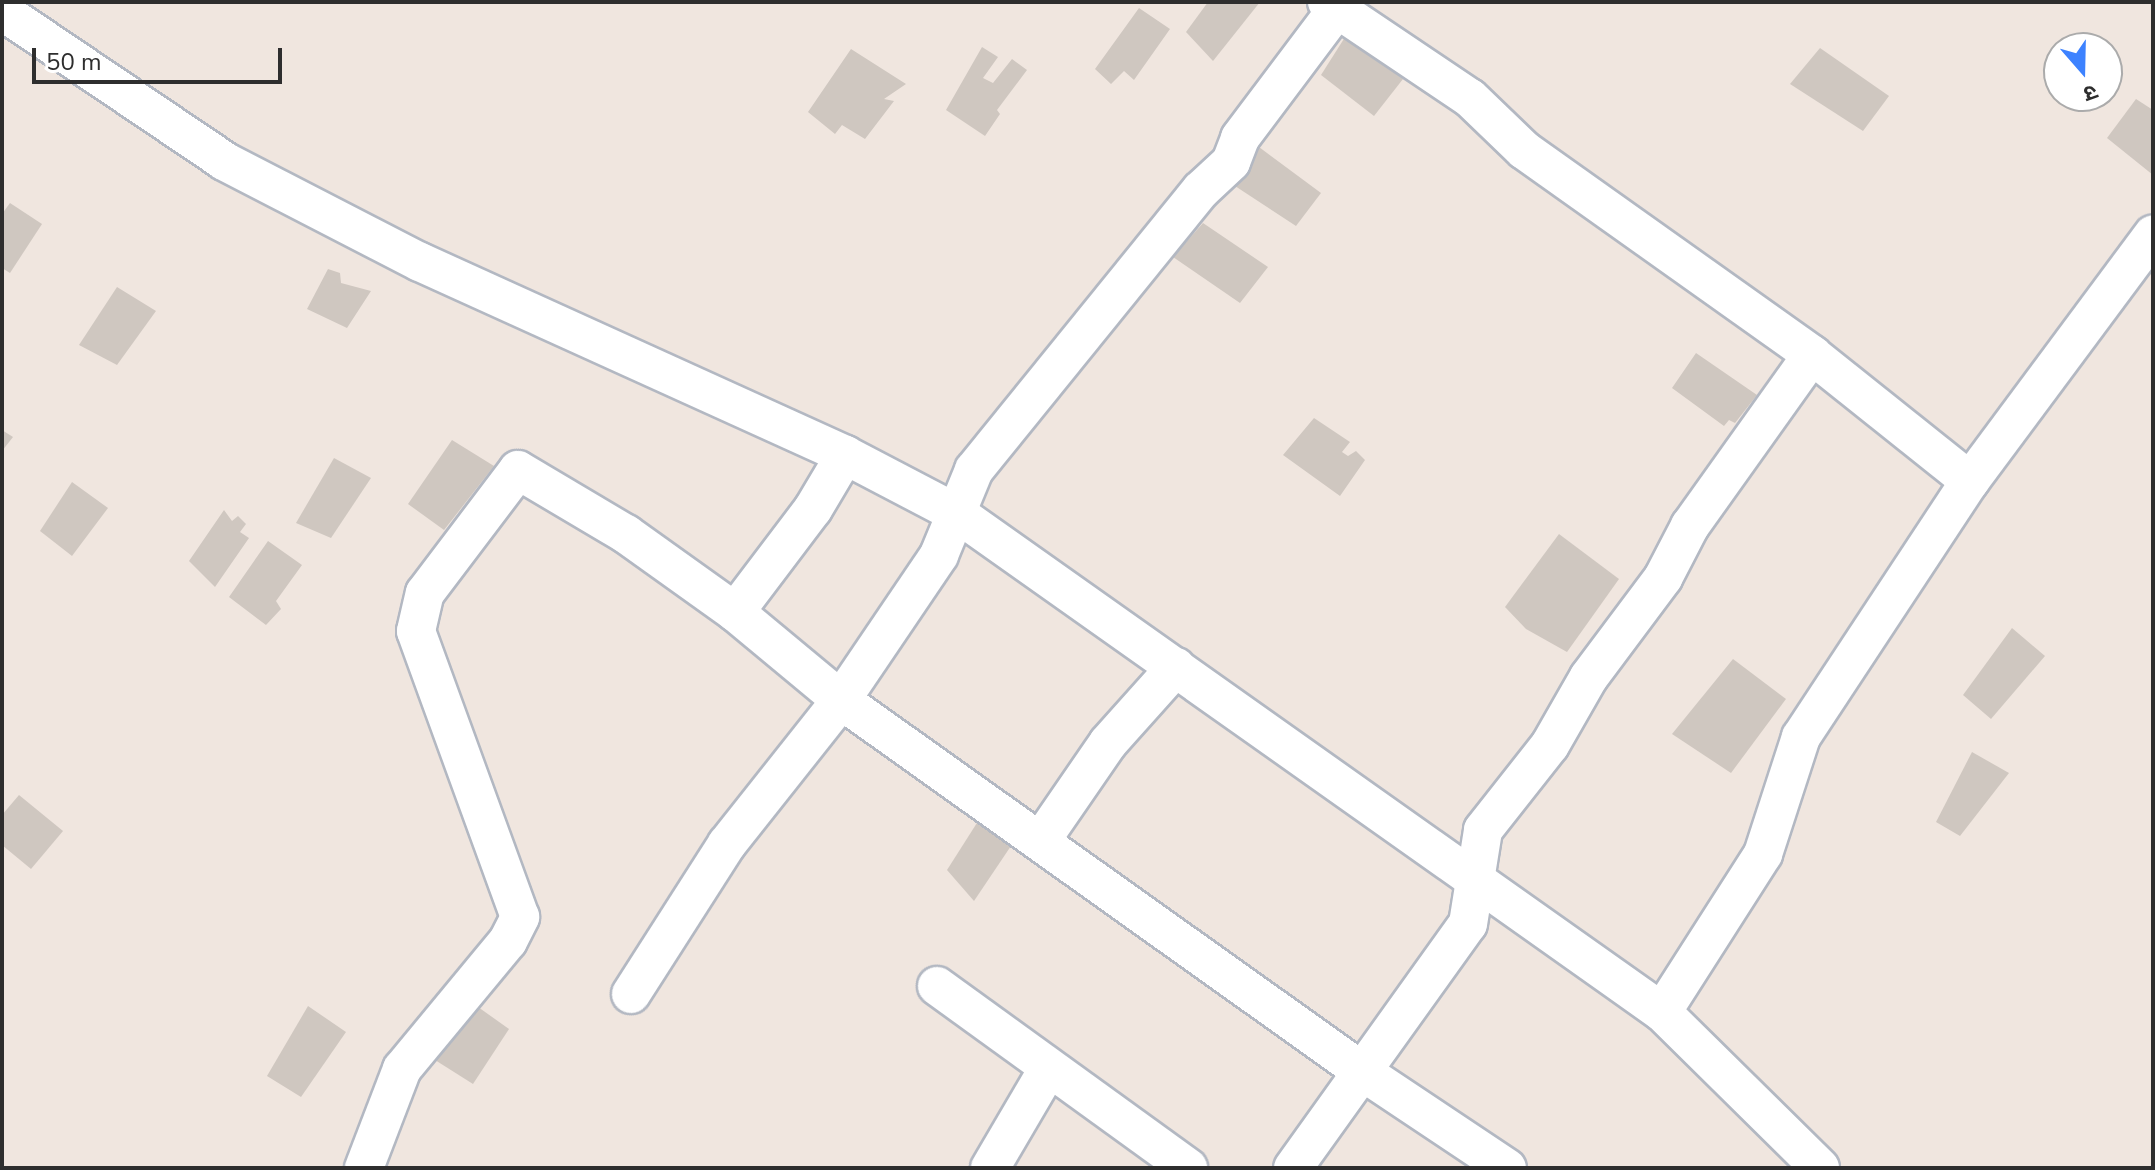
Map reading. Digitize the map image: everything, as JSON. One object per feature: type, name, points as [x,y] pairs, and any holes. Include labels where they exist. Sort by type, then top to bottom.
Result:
[{"type":"street","points":[[631,994],[727,844],[841,700],[939,555],[974,470],[1201,190],[1231,162],[1240,138],[1335,4],[1470,98],[1524,150],[1812,355],[1970,481]]},
{"type":"street","points":[[2,11],[224,161],[420,262],[845,455],[958,514],[1662,1012],[1820,1168]]},
{"type":"street","points":[[1662,1012],[1763,854],[1801,737],[1970,481],[2153,235]]},
{"type":"street","points":[[1293,1168],[1468,924],[1483,830],[1550,745],[1589,677],[1663,578],[1690,526],[1812,355]]},
{"type":"street","points":[[735,612],[813,509],[845,455]]},
{"type":"street","points":[[364,1168],[402,1069],[508,941],[520,917],[416,631],[425,593],[518,470],[626,534],[735,612],[841,700],[1042,839],[1363,1072],[1507,1168]]},
{"type":"street","points":[[1042,839],[1108,743],[1176,667]]},
{"type":"street","points":[[937,986],[1188,1168]]},
{"type":"street","points":[[990,1168],[1048,1069]]},
{"type":"building","points":[[1208,2],[1260,2],[1213,61],[1186,32]]},
{"type":"building","points":[[1139,8],[1170,29],[1134,80],[1124,71],[1111,84],[1095,69]]},
{"type":"building","points":[[1347,34],[1403,79],[1374,116],[1321,75]]},
{"type":"building","points":[[982,47],[998,57],[983,78],[993,83],[1012,59],[1027,70],[997,110],[1000,114],[985,136],[946,110]]},
{"type":"building","points":[[1820,48],[1889,96],[1863,131],[1790,84]]},
{"type":"building","points":[[851,49],[906,84],[884,99],[894,101],[865,139],[842,125],[835,134],[808,112]]},
{"type":"building","points":[[2136,99],[2153,110],[2153,175],[2107,138]]},
{"type":"building","points":[[1259,147],[1321,193],[1296,226],[1235,186]]},
{"type":"building","points":[[10,203],[42,224],[10,273],[2,268],[2,214]]},
{"type":"building","points":[[1203,223],[1268,267],[1240,303],[1173,257]]},
{"type":"building","points":[[328,269],[340,273],[341,283],[371,291],[347,328],[307,309]]},
{"type":"building","points":[[117,287],[156,311],[117,365],[79,345]]},
{"type":"building","points":[[1696,353],[1757,395],[1735,423],[1729,420],[1724,426],[1672,388]]},
{"type":"building","points":[[1314,418],[1350,442],[1342,452],[1348,456],[1356,451],[1365,460],[1340,496],[1283,455]]},
{"type":"building","points":[[2,430],[13,437],[2,451]]},
{"type":"building","points":[[452,440],[494,466],[444,530],[408,504]]},
{"type":"building","points":[[334,458],[371,478],[331,538],[296,523]]},
{"type":"building","points":[[72,482],[108,508],[72,556],[40,531]]},
{"type":"building","points":[[224,510],[232,521],[238,516],[246,524],[240,532],[249,538],[215,587],[189,561]]},
{"type":"building","points":[[1559,534],[1619,579],[1567,652],[1526,629],[1505,607]]},
{"type":"building","points":[[268,541],[302,565],[276,601],[281,609],[266,625],[229,597]]},
{"type":"building","points":[[2012,628],[2045,656],[1991,719],[1963,695]]},
{"type":"building","points":[[1733,659],[1786,699],[1731,773],[1672,734]]},
{"type":"building","points":[[1972,752],[2009,773],[1960,836],[1936,822]]},
{"type":"building","points":[[19,795],[63,831],[31,869],[2,845],[2,815]]},
{"type":"building","points":[[982,815],[1019,834],[974,901],[947,870]]},
{"type":"building","points":[[471,1002],[509,1029],[473,1084],[435,1060]]},
{"type":"building","points":[[308,1006],[346,1032],[301,1097],[267,1076]]}]
